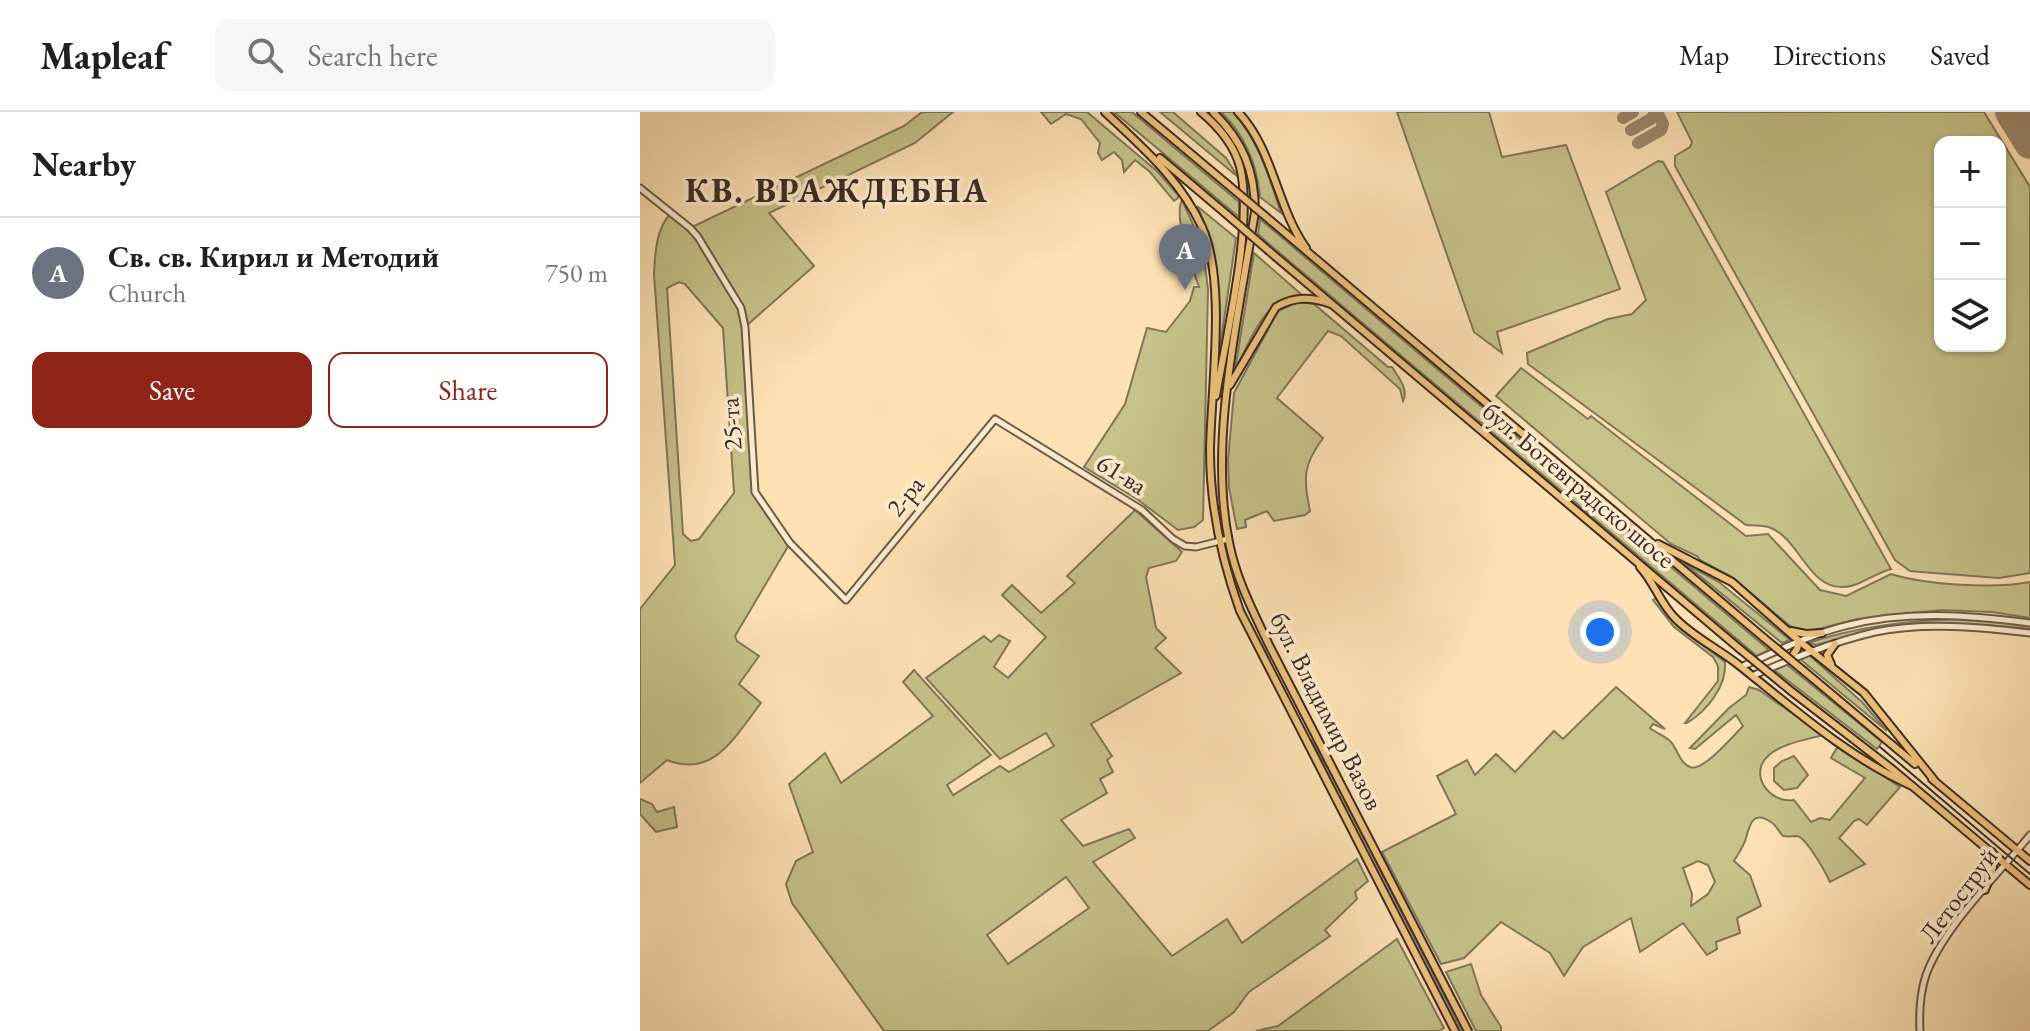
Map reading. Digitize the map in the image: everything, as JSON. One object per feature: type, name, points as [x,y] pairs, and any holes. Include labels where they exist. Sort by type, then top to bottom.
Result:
[{"type":"main road","name":"бул. Ботевградско шосе","points":[[1105,112],[1741,650],[2030,885]]},
{"type":"main road","points":[[1105,112],[1173,177],[1204,230],[1215,279],[1212,419]]},
{"type":"main road","name":"бул. Ботевградско шосе","points":[[1141,112],[2030,861]]},
{"type":"main road","points":[[1201,112],[1224,135],[1234,152],[1244,191],[1238,265],[1212,419]]},
{"type":"main road","name":"бул. Владимир Вазов","points":[[1213,112],[1239,143],[1249,164],[1255,189],[1255,212],[1222,435],[1222,489],[1228,539],[1247,601],[1468,1031]]},
{"type":"main road","points":[[1238,112],[1255,134],[1291,226],[1313,258]]},
{"type":"main road","points":[[1228,390],[1276,307],[1287,301],[1310,298],[1338,307]]},
{"type":"main road","name":"бул. Владимир Вазов","points":[[1212,419],[1211,491],[1224,565],[1243,619],[1455,1031]]},
{"type":"main road","points":[[1645,537],[1722,575],[1833,667],[1875,703],[1910,753],[1934,780]]},
{"type":"main road","points":[[1618,545],[1644,572],[1677,621],[1741,667],[1796,713],[1880,771],[1912,786]]},
{"type":"main road","points":[[1784,628],[1806,634],[1822,633]]},
{"type":"main road","points":[[1790,659],[1799,641]]},
{"type":"main road","points":[[1833,667],[1827,655],[1835,644]]},
{"type":"main road","points":[[1985,890],[1993,868],[1992,852]]},
{"type":"street","name":"25-та","points":[[640,188],[690,228],[744,317],[755,492],[790,543],[846,600]]},
{"type":"street","name":"2-ра","points":[[846,600],[995,419]]},
{"type":"street","name":"61-ва","points":[[995,419],[1142,510],[1185,546],[1196,547],[1228,539]]},
{"type":"street","points":[[1741,667],[1799,641],[1845,626],[1918,615],[1973,616],[2030,623]]},
{"type":"street","points":[[1752,676],[1812,651],[1877,632],[1915,628],[2030,633]]},
{"type":"street","name":"Летоструй","points":[[1920,1031],[1919,1005],[1925,977],[1936,954],[2030,835]]},
{"type":"shaded area","points":[[922,112],[953,112],[915,143],[769,213],[814,266],[745,327],[755,492],[790,543],[735,636],[737,641],[759,656],[739,684],[761,703],[732,741],[711,759],[698,764],[667,760],[640,783],[640,609],[675,565],[654,274],[662,226],[671,213],[690,228],[904,126]],"holes":[[[679,282],[685,284],[723,328],[734,493],[699,539],[691,541],[683,534],[667,288]]]},
{"type":"shaded area","points":[[1041,112],[1087,112],[1158,172],[1178,198],[1174,201],[1150,172],[1135,160],[1124,172],[1122,160],[1114,152],[1102,160],[1098,153],[1100,143],[1081,119],[1066,114],[1051,124]]},
{"type":"shaded area","points":[[1114,112],[1132,112],[1239,202],[1239,217]]},
{"type":"shaded area","points":[[1160,112],[1173,112],[1226,158],[1238,177]]},
{"type":"shaded area","points":[[1221,112],[1233,112],[1250,135],[1281,213],[1260,197],[1248,151],[1237,130]]},
{"type":"shaded area","points":[[1397,112],[1489,112],[1502,157],[1566,145],[1620,289],[1497,332],[1502,353],[1474,332]]},
{"type":"shaded area","points":[[1677,112],[1984,112],[1999,136],[1934,136],[1934,352],[2006,352],[2006,148],[2030,187],[2030,573],[1999,578],[1910,571],[1895,560],[1675,166],[1675,156],[1690,147],[1692,142]]},
{"type":"shaded area","points":[[1658,161],[1663,162],[1891,569],[1843,587],[1821,580],[1781,534],[1768,527],[1746,525],[1528,364],[1527,353],[1608,319],[1632,314],[1646,300],[1606,192]]},
{"type":"shaded area","points":[[1182,200],[1199,238],[1208,289],[1203,520],[1194,527],[1178,530],[1137,499],[1084,467],[1125,404],[1147,328],[1166,332],[1190,301],[1194,287],[1199,287],[1182,230]]},
{"type":"shaded area","points":[[1197,206],[1236,238],[1218,361],[1215,262]]},
{"type":"shaded area","points":[[1260,219],[1769,650],[1757,656],[1269,244],[1258,234]]},
{"type":"shaded area","points":[[1254,253],[1301,294],[1277,304],[1267,313],[1235,370]]},
{"type":"shaded area","points":[[1298,302],[1314,304],[1388,367],[1392,367],[1405,392],[1403,401],[1400,389],[1341,336],[1328,331],[1277,398],[1323,438],[1306,472],[1310,511],[1305,515],[1274,521],[1267,511],[1245,520],[1246,527],[1237,529],[1229,488],[1228,460],[1234,393],[1278,311]]},
{"type":"shaded area","points":[[1521,368],[1588,419],[1591,416],[1746,536],[1768,534],[1820,590],[1846,596],[1891,574],[1960,585],[2030,582],[2030,618],[1992,612],[1941,610],[1857,619],[1811,631],[1790,626],[1732,577],[1671,544],[1496,396]]},
{"type":"shaded area","points":[[1135,510],[1182,552],[1176,561],[1149,568],[1146,577],[1156,628],[1166,638],[1155,648],[1181,673],[1091,724],[1112,756],[1107,760],[1113,772],[1100,779],[1107,793],[1061,820],[1083,846],[1129,829],[1135,838],[1093,862],[1172,956],[1227,919],[1242,943],[1357,859],[1368,881],[1355,892],[1357,899],[1325,930],[1330,936],[1249,992],[1234,1012],[1208,1031],[884,1031],[792,903],[786,884],[796,861],[813,852],[789,784],[825,753],[841,783],[933,716],[903,682],[914,670],[991,755],[947,785],[953,795],[1000,766],[1009,772],[1054,746],[1046,733],[1000,759],[926,678],[984,636],[991,642],[999,635],[1010,641],[994,667],[1008,678],[1046,637],[1002,595],[1012,585],[1041,613],[1075,583],[1067,576]],"holes":[[[1066,877],[1089,908],[1008,964],[987,935]]]},
{"type":"shaded area","points":[[1684,563],[1719,582],[1790,640],[1782,643]]},
{"type":"shaded area","points":[[1656,598],[1677,625],[1725,662],[1719,689],[1702,712],[1687,723],[1718,681],[1718,666],[1713,657],[1674,627],[1653,600]]},
{"type":"shaded area","points":[[1964,619],[2024,624],[2030,629],[1922,625],[1869,632],[1816,645],[1808,643],[1884,625]]},
{"type":"shaded area","points":[[1809,655],[1862,702],[1887,731],[1800,659]]},
{"type":"shaded area","points":[[1786,664],[1882,742],[1877,749],[1774,670]]},
{"type":"shaded area","points":[[1616,687],[1665,729],[1653,724],[1650,728],[1669,740],[1687,765],[1695,767],[1710,759],[1743,726],[1736,715],[1695,749],[1690,748],[1746,695],[1749,687],[1759,690],[1823,735],[1775,751],[1760,771],[1764,786],[1770,793],[1785,800],[1794,800],[1811,822],[1820,818],[1830,820],[1865,778],[1831,758],[1838,746],[1900,787],[1867,825],[1859,819],[1854,821],[1839,838],[1865,864],[1830,882],[1801,838],[1783,836],[1773,823],[1760,817],[1753,820],[1734,861],[1750,875],[1761,906],[1737,918],[1740,933],[1716,942],[1717,949],[1707,955],[1683,923],[1640,952],[1631,918],[1583,947],[1564,976],[1550,953],[1501,922],[1464,958],[1441,964],[1382,852],[1456,814],[1437,776],[1467,760],[1475,775],[1496,754],[1515,772],[1554,731],[1563,739]],"holes":[[[1698,861],[1708,865],[1715,882],[1708,894],[1691,906],[1692,894],[1683,868]]]},
{"type":"shaded area","points":[[1309,740],[1331,774],[1462,1031],[1458,1031]]},
{"type":"shaded area","points":[[1794,756],[1808,775],[1797,788],[1784,790],[1774,781],[1774,768]]},
{"type":"shaded area","points":[[640,799],[652,804],[657,812],[674,807],[677,827],[656,832],[640,814]]},
{"type":"shaded area","points":[[1397,939],[1444,1028],[1439,1031],[1256,1031],[1278,1026]]},
{"type":"shaded area","points":[[1471,964],[1481,995],[1501,1031],[1476,1031],[1446,972]]},
{"type":"taxiway","points":[[1623,118],[1633,112]]},
{"type":"taxiway","points":[[1631,130],[1651,119],[1656,112]]},
{"type":"taxiway","points":[[1638,143],[1661,130],[1663,124],[1657,112]]},
{"type":"taxiway","points":[[2023,131],[2030,137]]},
{"type":"runway","points":[[2011,112],[2030,143]]},
{"type":"tram line","points":[[1880,747],[2030,874]]},
{"type":"place","name":"Св. св. Кирил и Методий","points":[[1185,290]]},
{"type":"district","name":"КВ. ВРАЖДЕБНА","points":[[837,190]]}]
